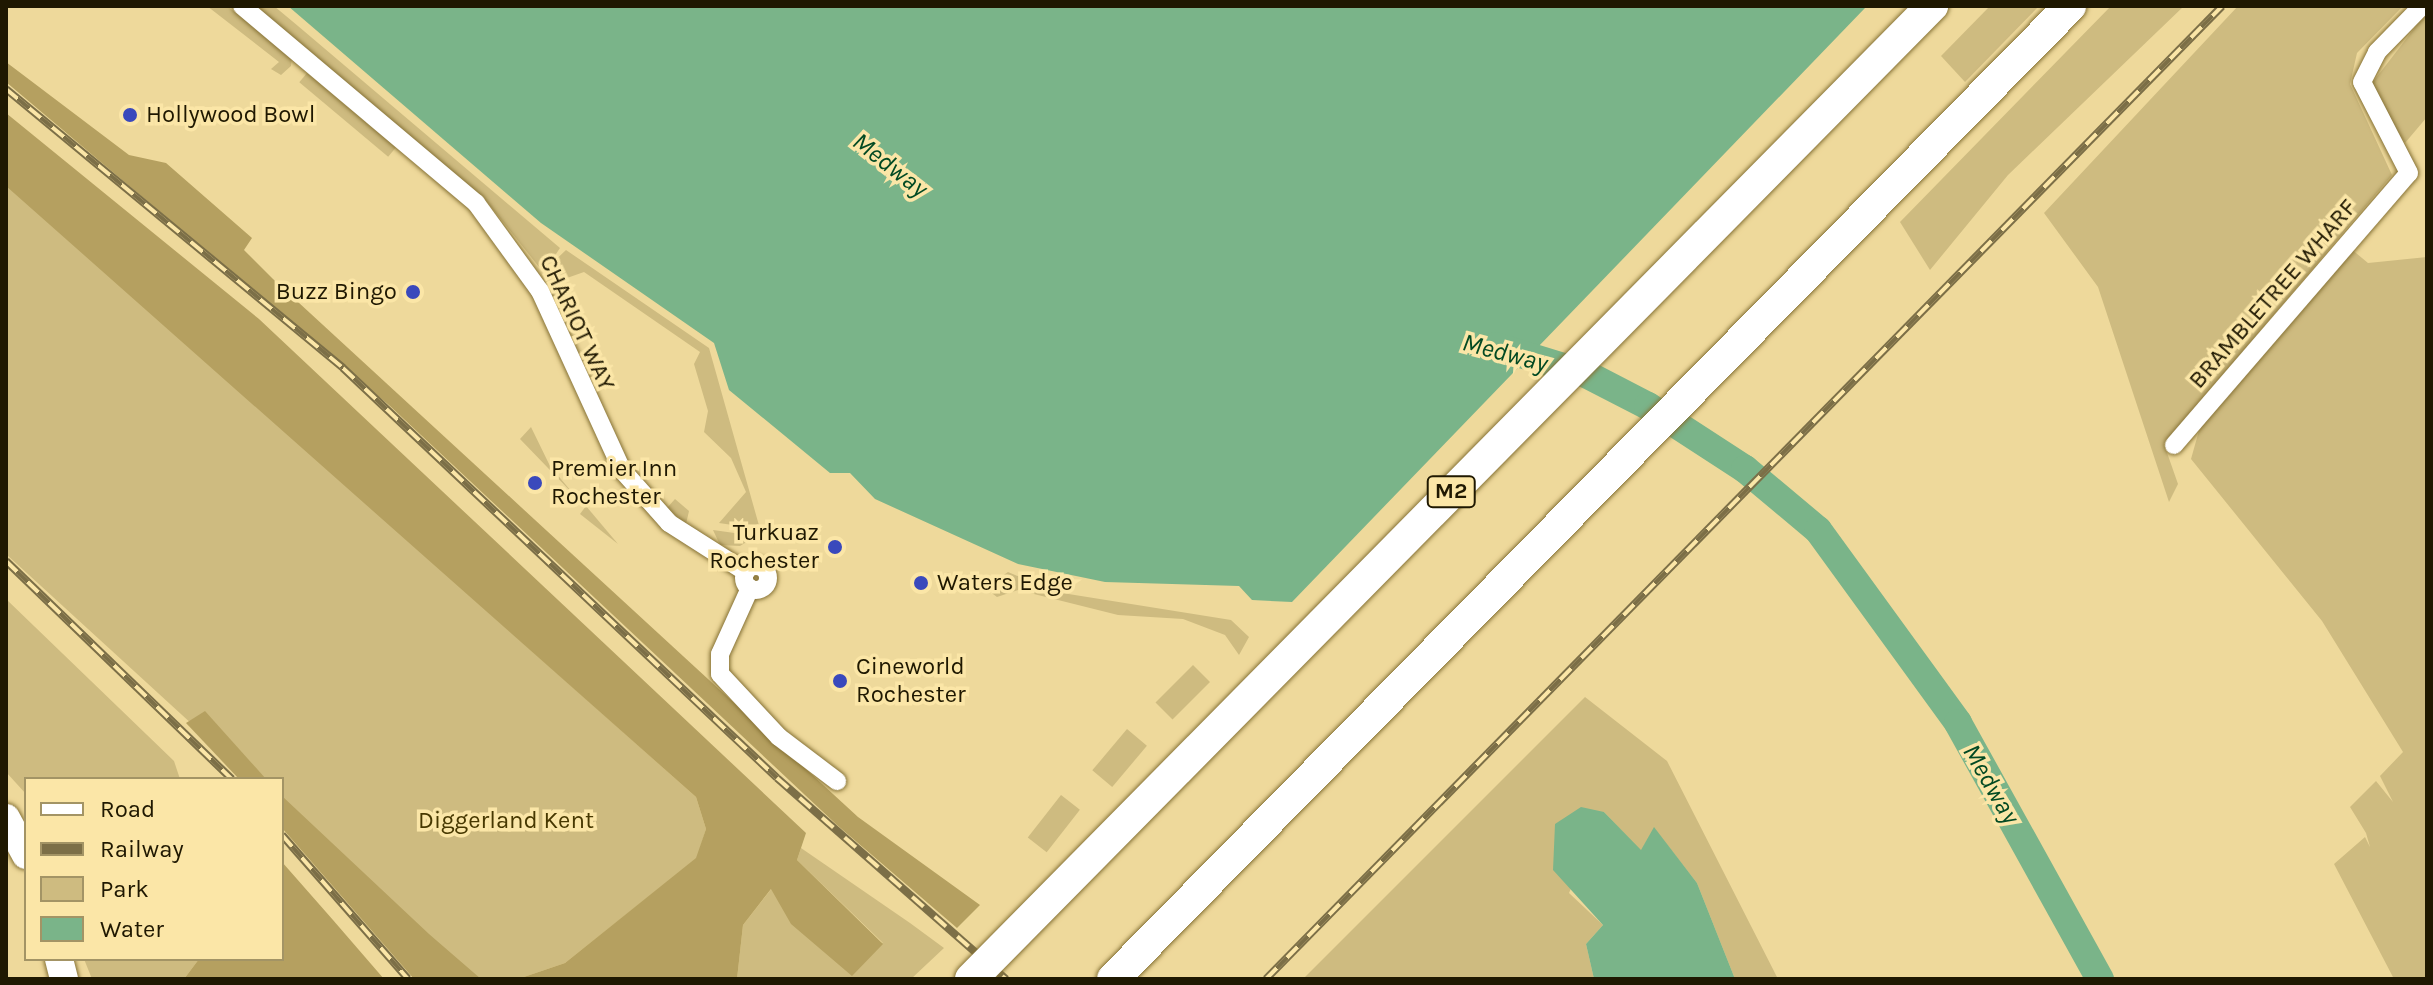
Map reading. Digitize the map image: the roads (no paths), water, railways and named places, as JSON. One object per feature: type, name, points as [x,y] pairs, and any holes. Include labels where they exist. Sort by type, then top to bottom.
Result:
[{"type":"highway","name":"M2","points":[[971,979],[1932,6]]},
{"type":"highway","points":[[1113,979],[2070,6]]},
{"type":"main road","points":[[6,818],[24,851]]},
{"type":"street","name":"CHARIOT WAY","points":[[242,6],[486,214],[540,291],[622,470],[669,523],[748,580],[720,654],[720,674],[779,737],[837,781]]},
{"type":"street","name":"BRAMBLETREE WHARF","points":[[2174,445],[2409,173],[2362,82],[2377,52],[2422,6]]},
{"type":"water","points":[[288,6],[1865,8],[1292,602],[1252,600],[1239,586],[1105,582],[1018,564],[875,499],[850,473],[830,473],[729,390],[714,343],[541,223]]},
{"type":"water","points":[[1581,807],[1604,812],[1641,850],[1654,827],[1697,883],[1735,979],[1594,979],[1586,944],[1603,925],[1553,870],[1555,824]]},
{"type":"waterway","name":"Medway","points":[[1495,346],[1586,374],[1648,406],[1745,469],[1818,530],[1958,723],[2100,979]]},
{"type":"railway","points":[[1266,979],[2222,6]]},
{"type":"railway","points":[[6,89],[343,368],[777,778],[1006,979]]},
{"type":"railway","points":[[6,561],[230,777]]},
{"type":"railway","points":[[284,837],[408,979]]},
{"type":"place","name":"Hollywood Bowl","points":[[130,115]]},
{"type":"place","name":"Buzz Bingo","points":[[413,292]]},
{"type":"place","name":"Premier Inn Rochester","points":[[535,483]]},
{"type":"place","name":"Turkuaz Rochester","points":[[835,547]]},
{"type":"place","name":"Waters Edge","points":[[921,583]]},
{"type":"place","name":"Cineworld Rochester","points":[[840,681]]},
{"type":"park label","name":"Diggerland Kent","points":[[506,821]]}]
